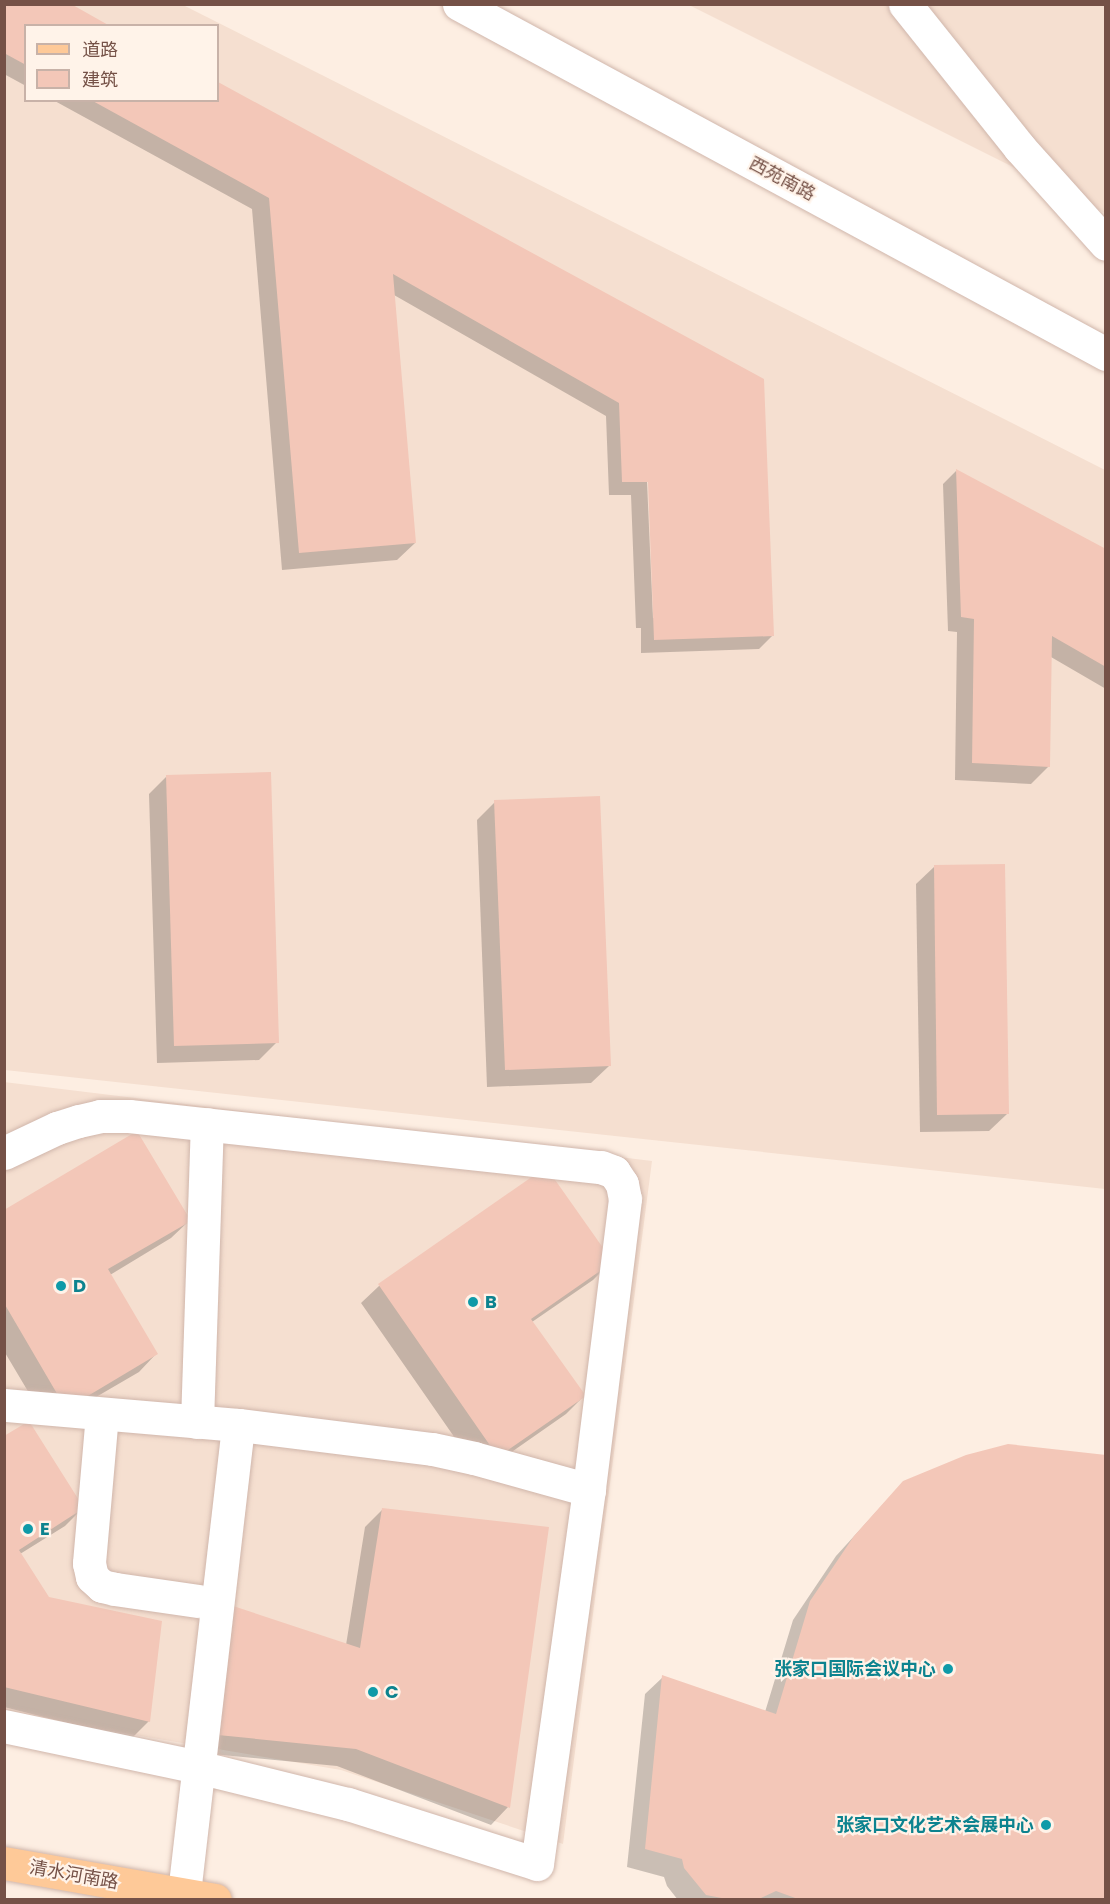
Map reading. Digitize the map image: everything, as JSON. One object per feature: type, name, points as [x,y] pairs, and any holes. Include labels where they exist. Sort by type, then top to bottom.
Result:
[{"type":"main road","name":"清水河南路","points":[[4,1863],[188,1894]]},
{"type":"street","name":"西苑南路","points":[[459,4],[1106,354]]},
{"type":"street","points":[[905,4],[1019,147],[1106,244]]},
{"type":"street","points":[[4,1153],[57,1128],[100,1116],[129,1116],[601,1167],[614,1172],[622,1184],[625,1199],[589,1490],[537,1864],[348,1804],[189,1765],[4,1725]]},
{"type":"street","points":[[189,1765],[218,1423],[207,1124]]},
{"type":"street","points":[[4,1406],[218,1423],[432,1449],[474,1458],[589,1490]]},
{"type":"street","points":[[102,1414],[88,1563],[92,1577],[102,1586],[115,1589],[198,1601]]},
{"type":"street","points":[[188,1894],[189,1765],[198,1601],[218,1423]]},
{"type":"shaded area","points":[[5,5],[183,5],[1105,470],[1105,1189],[5,1070]]},
{"type":"shaded area","points":[[689,5],[1105,5],[1105,213]]},
{"type":"shaded area","points":[[4,1082],[652,1161],[563,1844],[341,1770],[5,1713]]},
{"type":"building","points":[[4,4],[71,4],[106,24],[24,24],[24,64],[4,53]]},
{"type":"building","points":[[219,83],[764,379],[774,636],[654,640],[648,482],[622,482],[619,403],[393,274],[416,543],[299,553],[269,198],[95,102],[219,102]]},
{"type":"building","points":[[956,469],[1106,549],[1106,667],[1052,636],[1050,767],[972,763],[974,619],[961,617]]},
{"type":"building","points":[[271,772],[279,1043],[174,1046],[166,775]]},
{"type":"building","points":[[600,796],[611,1066],[505,1070],[494,800]]},
{"type":"building","points":[[1005,864],[1009,1114],[937,1115],[934,865]]},
{"type":"building","name":"D","points":[[137,1131],[191,1221],[108,1269],[158,1354],[66,1409],[4,1303],[4,1210]]},
{"type":"building","name":"B","points":[[546,1167],[613,1262],[531,1319],[586,1396],[498,1457],[378,1284]]},
{"type":"building","points":[[29,1421],[84,1508],[19,1550],[49,1597],[162,1621],[150,1722],[4,1687],[4,1436]]},
{"type":"building","name":"张家口国际会议中心","points":[[1008,1444],[1106,1455],[1106,1899],[798,1899],[776,1891],[761,1898],[727,1899],[706,1895],[684,1868],[682,1859],[645,1849],[662,1675],[776,1714],[810,1601],[854,1536],[903,1481],[966,1455]]},
{"type":"building","name":"C","points":[[382,1508],[549,1527],[510,1808],[356,1749],[218,1735],[227,1604],[360,1648]]},
{"type":"place","name":"D","points":[[61,1286]]},
{"type":"place","name":"B","points":[[473,1302]]},
{"type":"place","name":"E","points":[[28,1529]]},
{"type":"place","name":"张家口国际会议中心","points":[[948,1669]]},
{"type":"place","name":"C","points":[[373,1692]]},
{"type":"place","name":"张家口文化艺术会展中心","points":[[1046,1825]]}]
